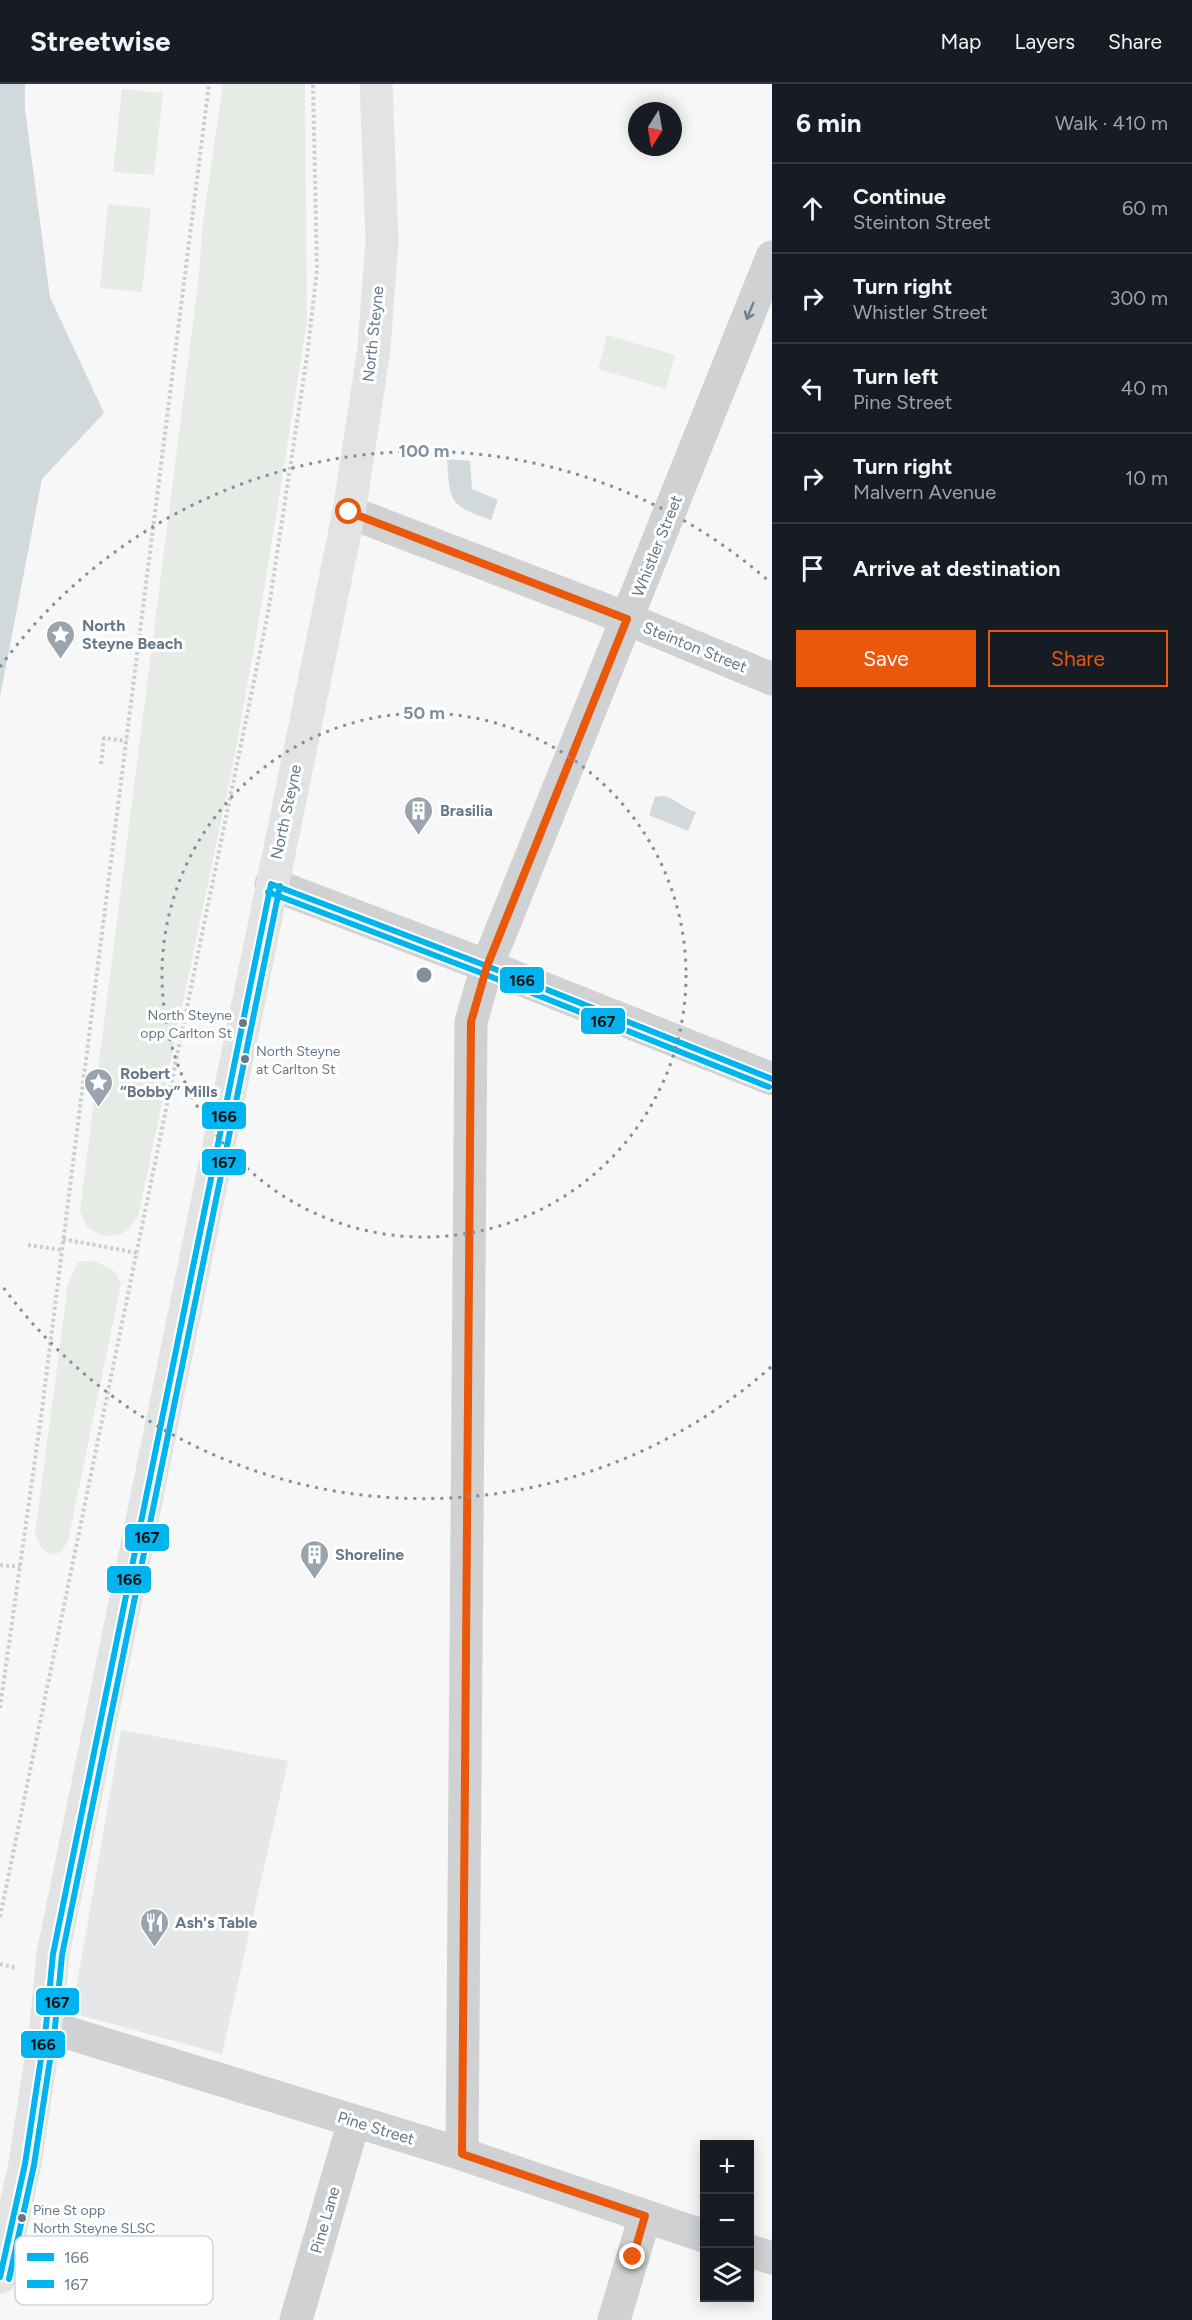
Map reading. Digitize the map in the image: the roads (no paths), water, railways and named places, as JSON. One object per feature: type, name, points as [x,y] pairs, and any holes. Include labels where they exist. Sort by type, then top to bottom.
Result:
[{"type":"main road","name":"North Steyne","points":[[0,2277],[25,2164],[46,2026],[53,1954],[349,512],[374,349],[382,241],[376,84]]},
{"type":"street","name":"Whistler Street","points":[[462,2154],[471,1022],[487,966],[772,257]]},
{"type":"street","name":"Steinton Street","points":[[349,512],[627,619],[772,679]]},
{"type":"street","points":[[271,884],[487,966],[772,1079]]},
{"type":"street","name":"Pine Street","points":[[46,2026],[462,2154],[700,2234]]},
{"type":"street","name":"Pine Lane","points":[[296,2320],[354,2121]]},
{"type":"street","points":[[614,2320],[645,2216]]},
{"type":"street","points":[[754,2252],[772,2258]]},
{"type":"place","name":"North Steyne Beach","points":[[61,660]]},
{"type":"place","name":"Brasilia","points":[[419,836]]},
{"type":"place","name":"North Steyne opp Carlton St","points":[[243,1023]]},
{"type":"place","name":"North Steyne at Carlton St","points":[[245,1059]]},
{"type":"place","name":"Robert “Bobby” Mills","points":[[99,1108]]},
{"type":"place","name":"Shoreline","points":[[314,1580]]},
{"type":"place","name":"Ash's Table","points":[[154,1948]]},
{"type":"place","name":"Pine St opp North Steyne SLSC","points":[[22,2218]]}]
